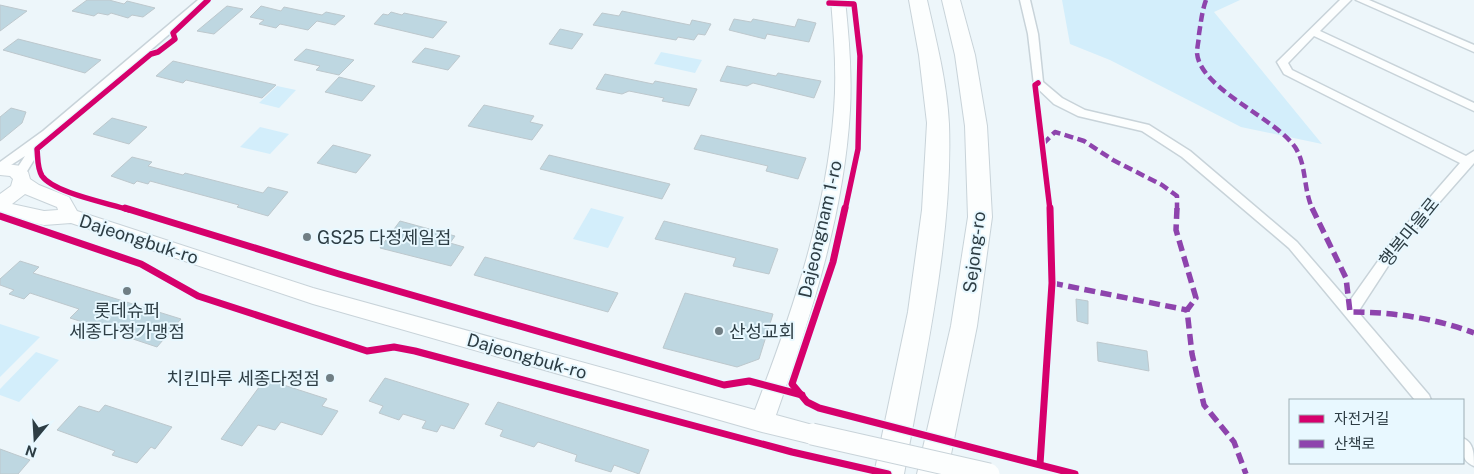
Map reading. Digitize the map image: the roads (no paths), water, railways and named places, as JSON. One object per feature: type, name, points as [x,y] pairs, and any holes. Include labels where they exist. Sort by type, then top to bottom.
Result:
[{"type":"highway","points":[[890,471],[921,312],[934,210],[938,123],[929,54],[918,0]]},
{"type":"highway","name":"Sejong-ro","points":[[932,474],[964,326],[980,217],[976,126],[965,55],[951,0]]},
{"type":"highway","points":[[947,474],[957,426],[964,326]]},
{"type":"street","points":[[0,169],[47,134],[204,0]]},
{"type":"street","name":"Dajeongnam 1-ro","points":[[762,422],[794,334],[816,264],[838,156],[843,95],[844,45],[838,0]]},
{"type":"street","points":[[1025,0],[1033,34],[1038,83],[1058,101],[1082,113],[1145,128],[1186,154],[1293,245],[1423,399]]},
{"type":"street","points":[[1346,0],[1282,62],[1288,72],[1471,158]]},
{"type":"street","points":[[1361,0],[1474,49]]},
{"type":"street","points":[[1313,32],[1474,107]]},
{"type":"street","points":[[0,204],[13,196],[29,155],[47,134]]},
{"type":"street","name":"행복마을로","points":[[1350,312],[1397,243],[1471,158]]},
{"type":"street","points":[[0,169],[15,170],[32,190],[62,202],[71,216],[44,218],[0,209]]},
{"type":"street","name":"Dajeongbuk-ro","points":[[71,216],[313,296],[762,422],[989,474]]},
{"type":"street","points":[[1464,447],[1474,458]]},
{"type":"place","name":"GS25 다정제일점","points":[[307,237]]},
{"type":"place","name":"롯데슈퍼 세종다정가맹점","points":[[127,291]]},
{"type":"place","name":"산성교회","points":[[719,331]]},
{"type":"place","name":"치킨마루 세종다정점","points":[[330,378]]}]
